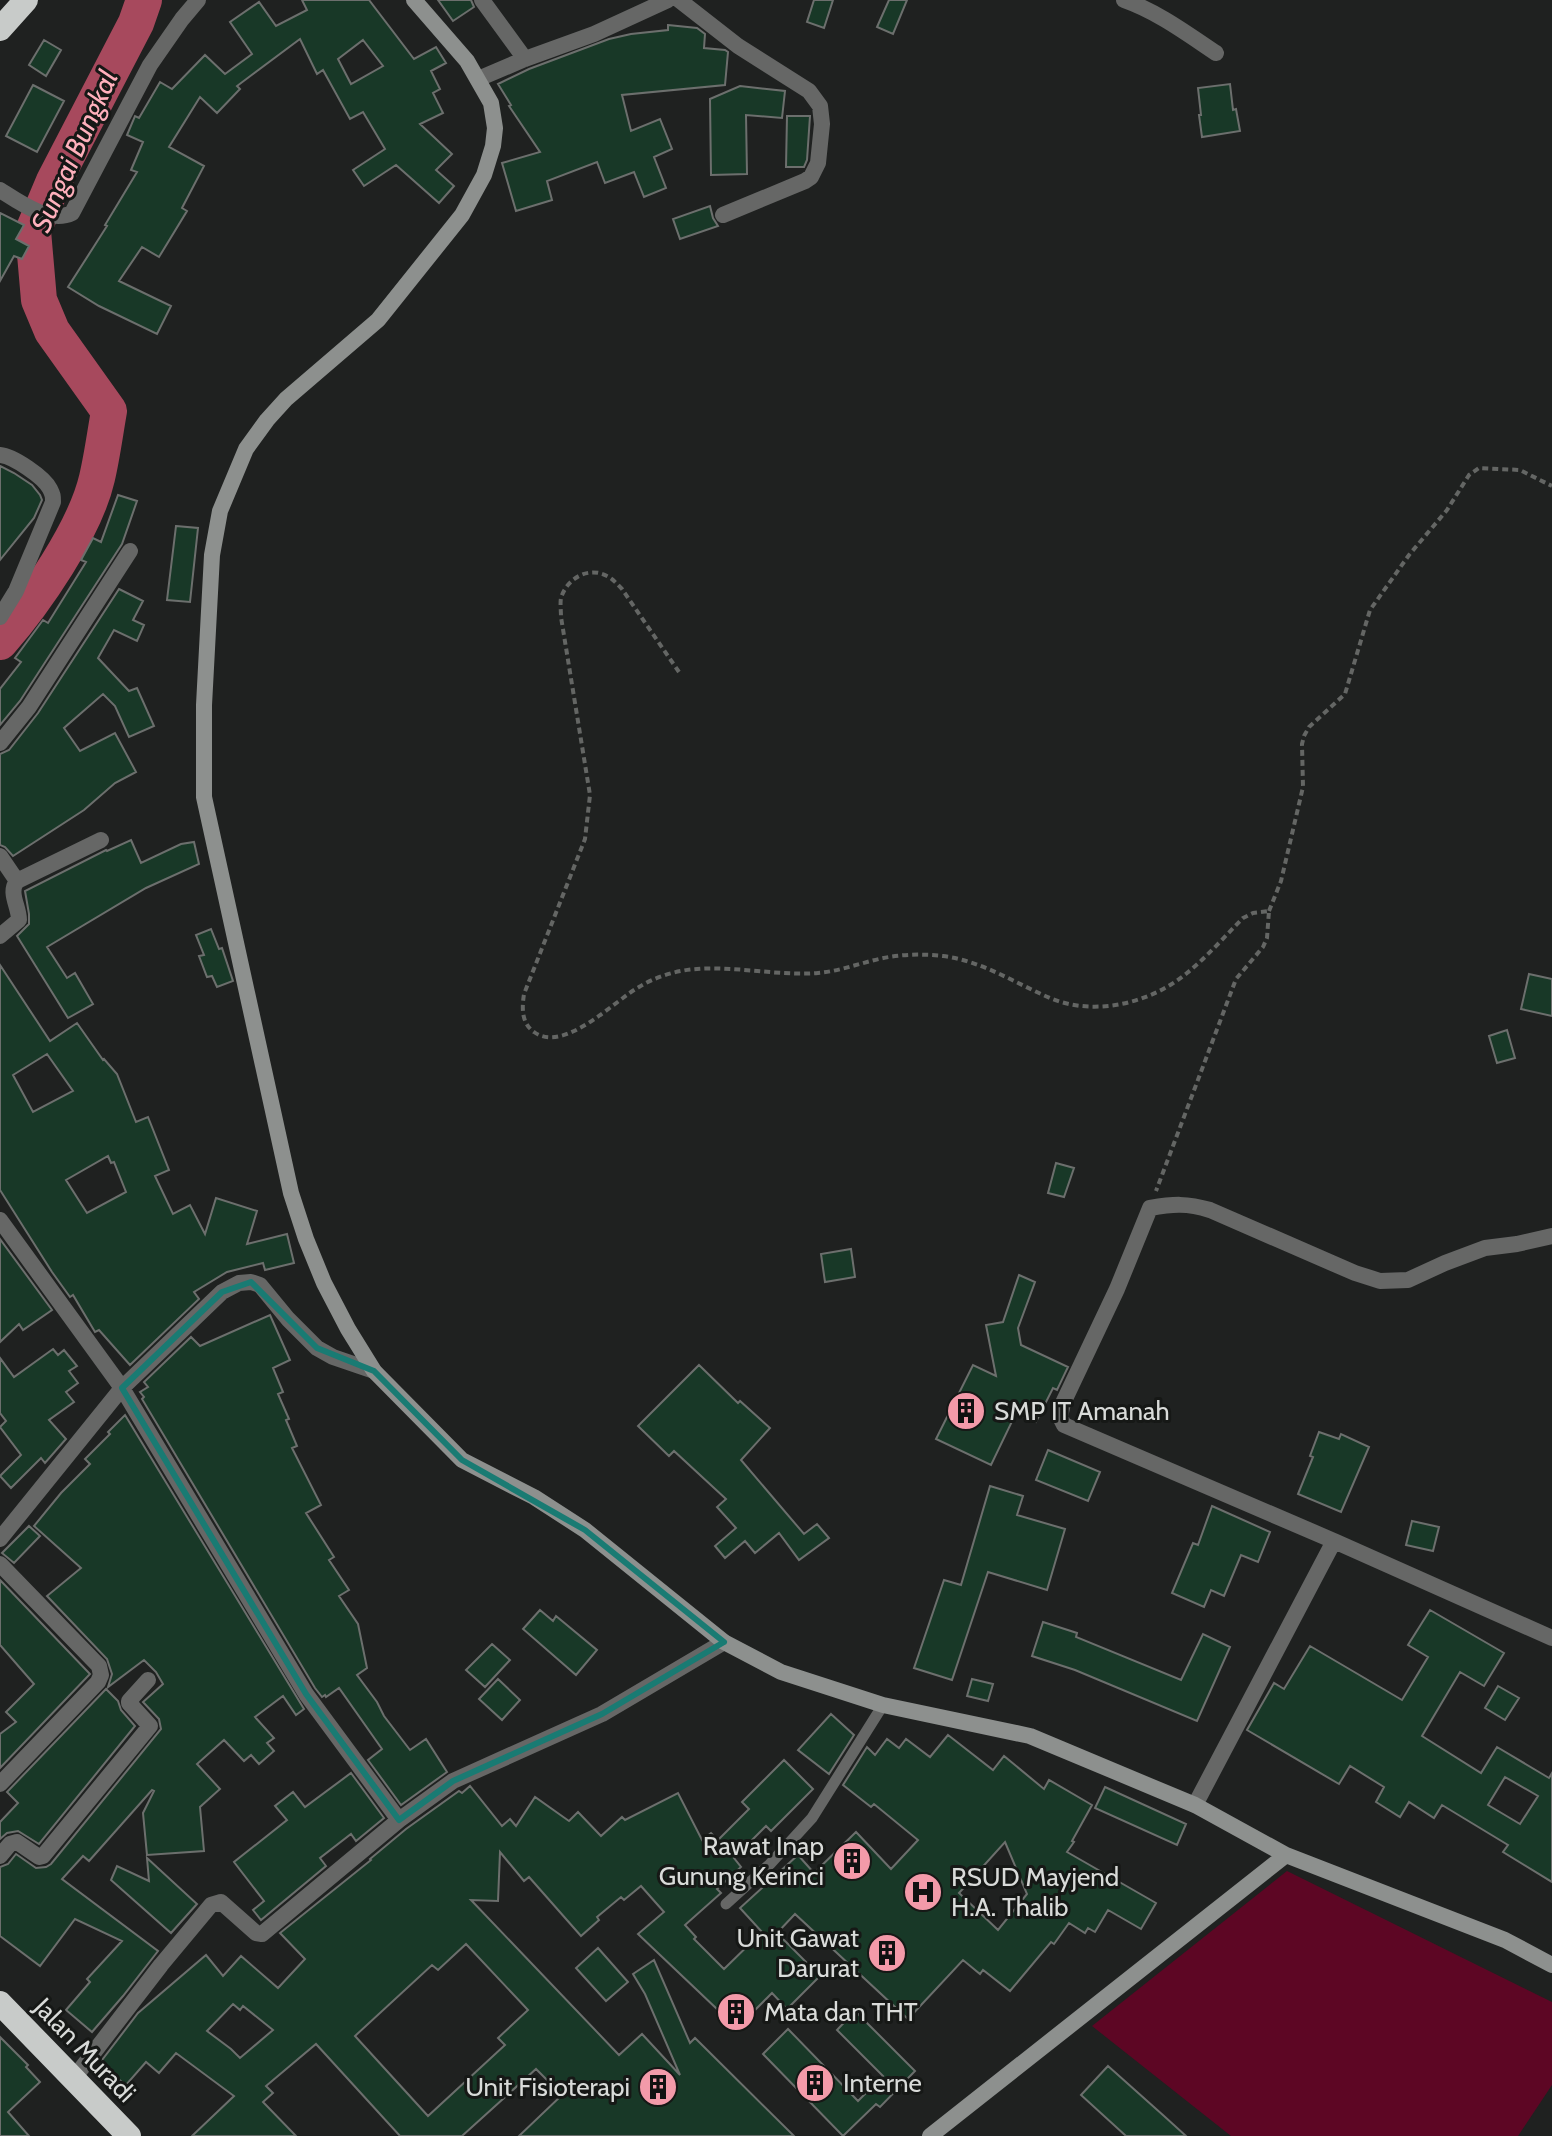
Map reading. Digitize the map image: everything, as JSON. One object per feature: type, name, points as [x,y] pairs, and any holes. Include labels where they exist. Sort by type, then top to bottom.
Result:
[{"type":"highway","points":[[0,29],[26,0]]},
{"type":"highway","name":"Jalan Muradi","points":[[0,2003],[129,2136]]},
{"type":"main road","points":[[414,0],[467,61],[491,103],[495,128],[493,146],[474,195],[378,320],[286,399],[246,449],[220,511],[212,555],[204,705],[204,797],[291,1193],[324,1283],[348,1329],[374,1371],[462,1460],[534,1497],[585,1530],[724,1642],[781,1672],[883,1705],[1030,1736],[1195,1805],[1286,1855],[1505,1940],[1552,1965]]},
{"type":"main road","points":[[930,2136],[1286,1855]]},
{"type":"street","points":[[0,190],[27,206],[52,215],[67,215],[75,208],[150,65],[198,0]]},
{"type":"street","points":[[482,0],[525,59]]},
{"type":"street","points":[[478,79],[594,34],[668,0]]},
{"type":"street","points":[[679,0],[738,46],[809,91],[822,113],[818,163],[811,177],[723,215]]},
{"type":"street","points":[[1124,0],[1156,13],[1216,53]]},
{"type":"street","points":[[0,455],[11,457],[41,479],[51,491],[53,502],[16,591],[0,617]]},
{"type":"street","points":[[0,743],[29,707],[130,551]]},
{"type":"street","points":[[0,936],[19,920],[13,892],[17,881],[101,840]]},
{"type":"street","points":[[0,856],[17,881]]},
{"type":"street","points":[[1552,1236],[1485,1248],[1408,1280],[1380,1281],[1210,1210],[1189,1204],[1150,1208],[1117,1289],[1063,1403],[1060,1417],[1064,1425],[1552,1638]]},
{"type":"street","points":[[0,1220],[122,1388],[306,1694],[399,1820]]},
{"type":"street","points":[[0,1539],[122,1388],[222,1292],[239,1283],[260,1285],[317,1348],[374,1371]]},
{"type":"street","points":[[1195,1805],[1334,1541]]},
{"type":"street","points":[[0,1564],[101,1670],[98,1682],[0,1784]]},
{"type":"street","points":[[74,2078],[211,1905],[221,1902],[256,1933],[262,1934],[399,1820],[453,1781],[602,1714],[724,1642]]},
{"type":"street","points":[[0,1856],[10,1844],[17,1842],[39,1857],[43,1856],[150,1726],[129,1703],[148,1680]]},
{"type":"lane","points":[[726,1904],[770,1864],[812,1818],[883,1705]]},
{"type":"path","points":[[1150,1208],[1236,979],[1267,938],[1269,911],[1281,881],[1303,787],[1304,736],[1309,727],[1345,694],[1370,610],[1473,471],[1479,468],[1520,470],[1552,486]]},
{"type":"path","points":[[679,672],[615,582],[605,575],[592,572],[584,573],[570,583],[561,598],[561,617],[590,795],[585,839],[524,994],[522,1005],[526,1025],[539,1035],[557,1038],[569,1034],[639,987],[671,973],[695,969],[822,973],[889,957],[919,954],[976,964],[1071,1005],[1115,1005],[1136,1001],[1169,986],[1187,974],[1243,918],[1269,911]]},
{"type":"highlighted area","points":[[251,1282],[317,1348],[374,1371],[462,1460],[585,1530],[724,1642],[602,1714],[453,1781],[399,1820],[306,1694],[122,1388],[222,1292]]},
{"type":"shaded area","points":[[1287,1871],[1552,2002],[1552,2085],[1518,2136],[1231,2136],[1092,2026]]},
{"type":"building","points":[[302,0],[369,0],[414,59],[436,47],[446,63],[431,71],[440,89],[433,93],[443,113],[420,124],[452,154],[436,170],[454,186],[439,203],[396,165],[364,186],[353,170],[385,149],[363,112],[350,119],[323,70],[317,74],[300,39],[237,86],[240,89],[217,113],[200,97],[169,147],[204,166],[182,208],[187,211],[159,257],[142,247],[119,281],[171,306],[157,334],[68,287],[137,172],[131,170],[143,142],[127,135],[135,116],[139,118],[160,82],[172,89],[205,55],[225,74],[252,54],[230,22],[259,2],[276,26],[307,10]],"holes":[[[363,40],[383,66],[351,84],[338,59]]]},
{"type":"building","points":[[438,0],[471,0],[474,7],[453,21]]},
{"type":"building","points":[[814,0],[833,0],[824,28],[807,22]]},
{"type":"building","points":[[889,0],[907,0],[893,34],[877,27]]},
{"type":"building","points":[[668,25],[697,28],[705,34],[704,48],[728,52],[725,85],[622,95],[631,131],[660,119],[672,149],[654,157],[666,188],[644,197],[634,172],[605,183],[597,162],[547,181],[552,200],[516,211],[502,163],[540,152],[498,84],[609,39],[668,30]]},
{"type":"building","points":[[44,40],[61,50],[46,76],[29,65]]},
{"type":"building","points":[[1230,84],[1233,110],[1236,109],[1240,131],[1202,137],[1198,88]]},
{"type":"building","points":[[33,85],[64,101],[37,152],[6,136]]},
{"type":"building","points":[[740,86],[785,91],[782,118],[746,115],[747,174],[711,175],[710,99]]},
{"type":"building","points":[[787,116],[810,116],[804,167],[786,167]]},
{"type":"building","points":[[710,206],[718,226],[680,239],[673,219]]},
{"type":"building","points":[[0,213],[24,225],[16,239],[29,246],[22,259],[14,256],[0,281]]},
{"type":"building","points":[[0,466],[32,485],[42,500],[34,518],[0,560]]},
{"type":"building","points":[[118,495],[137,501],[122,544],[20,701],[0,725],[0,689],[21,662],[15,658],[43,620],[48,623],[86,562],[81,560],[93,538],[101,542]]},
{"type":"building","points":[[176,526],[198,528],[190,602],[167,600]]},
{"type":"building","points":[[119,589],[143,601],[133,620],[144,625],[137,641],[114,630],[98,658],[129,691],[137,688],[154,726],[129,737],[115,706],[103,694],[64,728],[80,751],[115,733],[136,772],[115,783],[84,810],[13,856],[0,845],[0,754],[9,750],[38,713]]},
{"type":"building","points":[[131,840],[141,863],[181,844],[194,842],[199,864],[146,888],[47,947],[67,978],[75,973],[93,1004],[68,1018],[17,936],[29,924],[25,891]]},
{"type":"building","points":[[211,929],[219,949],[222,948],[233,981],[217,987],[212,976],[207,977],[199,956],[204,955],[196,935]]},
{"type":"building","points":[[0,965],[50,1041],[77,1023],[117,1074],[136,1122],[148,1117],[169,1170],[155,1176],[173,1214],[190,1205],[205,1234],[216,1198],[257,1211],[247,1244],[287,1234],[294,1263],[265,1270],[263,1263],[227,1272],[194,1292],[199,1299],[130,1365],[99,1330],[95,1332],[0,1190]],"holes":[[[47,1054],[73,1091],[33,1112],[13,1075]],[[108,1156],[111,1163],[114,1162],[126,1192],[87,1213],[66,1180]]]},
{"type":"building","points":[[1529,974],[1552,979],[1552,1016],[1521,1009]]},
{"type":"building","points":[[1507,1030],[1515,1058],[1497,1063],[1489,1036]]},
{"type":"building","points":[[1056,1163],[1074,1168],[1064,1197],[1048,1193]]},
{"type":"building","points":[[0,1239],[52,1310],[23,1330],[19,1324],[0,1342]]},
{"type":"building","points":[[851,1249],[855,1277],[825,1282],[821,1254]]},
{"type":"building","points":[[1019,1275],[1035,1282],[1018,1328],[1021,1345],[1068,1367],[1057,1390],[1053,1388],[1036,1422],[1016,1413],[991,1465],[936,1439],[973,1365],[996,1376],[986,1325],[1003,1322]]},
{"type":"building","points":[[270,1315],[290,1360],[273,1368],[283,1392],[278,1394],[289,1419],[286,1420],[297,1446],[292,1448],[321,1505],[306,1513],[334,1557],[329,1560],[349,1590],[339,1596],[358,1624],[367,1668],[357,1675],[410,1750],[426,1739],[447,1772],[401,1805],[368,1760],[382,1749],[339,1688],[322,1697],[315,1688],[140,1392],[148,1387],[144,1382],[191,1337],[200,1346]]},
{"type":"building","points":[[53,1349],[58,1355],[64,1350],[77,1366],[69,1371],[78,1383],[66,1392],[74,1402],[49,1420],[66,1439],[45,1463],[41,1458],[11,1488],[0,1476],[21,1455],[0,1427],[6,1421],[0,1413],[0,1358],[14,1377]]},
{"type":"building","points":[[699,1365],[738,1403],[740,1401],[770,1428],[741,1460],[804,1534],[817,1524],[829,1538],[799,1560],[779,1533],[755,1553],[745,1541],[725,1558],[715,1546],[736,1528],[717,1507],[726,1499],[674,1451],[669,1456],[638,1426]]},
{"type":"building","points":[[125,1415],[304,1709],[296,1715],[283,1696],[255,1717],[274,1738],[267,1743],[274,1751],[259,1764],[251,1755],[244,1761],[224,1740],[197,1764],[220,1789],[200,1807],[204,1851],[147,1855],[143,1813],[152,1790],[89,1861],[83,1856],[62,1879],[158,1951],[92,2032],[66,2010],[90,1982],[87,1979],[122,1941],[75,1919],[40,1966],[0,1936],[0,1867],[8,1864],[16,1854],[36,1868],[51,1864],[161,1729],[159,1719],[143,1702],[163,1684],[156,1672],[144,1660],[108,1687],[112,1674],[107,1659],[47,1596],[81,1568],[34,1526],[90,1464],[85,1459]]},
{"type":"building","points":[[1319,1432],[1339,1439],[1341,1434],[1369,1447],[1341,1512],[1298,1494]]},
{"type":"building","points":[[1048,1450],[1100,1472],[1088,1501],[1036,1480]]},
{"type":"building","points":[[990,1486],[1023,1496],[1017,1515],[1065,1529],[1047,1590],[988,1572],[952,1680],[914,1668],[944,1580],[961,1585]]},
{"type":"building","points":[[1212,1506],[1270,1532],[1258,1562],[1241,1555],[1224,1596],[1211,1590],[1204,1607],[1172,1593],[1193,1543],[1198,1545]]},
{"type":"building","points":[[1412,1521],[1439,1527],[1433,1551],[1406,1545]]},
{"type":"building","points":[[29,1526],[40,1536],[14,1563],[2,1553]]},
{"type":"building","points":[[0,1580],[90,1674],[0,1768],[0,1734],[16,1722],[6,1712],[34,1684],[0,1645]]},
{"type":"building","points":[[540,1610],[553,1621],[556,1616],[597,1650],[576,1675],[523,1629]]},
{"type":"building","points":[[1430,1610],[1504,1653],[1484,1686],[1460,1672],[1422,1736],[1481,1773],[1497,1747],[1549,1778],[1552,1773],[1552,1882],[1503,1852],[1508,1845],[1442,1805],[1434,1818],[1409,1802],[1400,1817],[1376,1802],[1384,1787],[1350,1766],[1339,1784],[1247,1730],[1274,1683],[1284,1689],[1310,1646],[1402,1700],[1428,1657],[1408,1645]],"holes":[[[1505,1777],[1538,1796],[1520,1824],[1488,1805]]]},
{"type":"building","points":[[1043,1622],[1077,1633],[1076,1637],[1181,1680],[1203,1634],[1230,1647],[1197,1721],[1075,1670],[1032,1656]]},
{"type":"building","points":[[492,1644],[510,1660],[485,1687],[466,1670]]},
{"type":"building","points":[[498,1679],[520,1700],[502,1720],[479,1699]]},
{"type":"building","points":[[972,1679],[993,1684],[988,1701],[967,1696]]},
{"type":"building","points":[[1498,1686],[1519,1698],[1505,1720],[1485,1708]]},
{"type":"building","points":[[106,1689],[135,1726],[39,1844],[18,1831],[7,1833],[0,1839],[0,1822],[18,1803],[7,1792]]},
{"type":"building","points":[[831,1714],[854,1735],[829,1774],[798,1750]]},
{"type":"building","points":[[948,1735],[993,1770],[1004,1756],[1044,1789],[1049,1780],[1092,1805],[1067,1852],[1156,1903],[1141,1929],[1108,1910],[1095,1932],[1088,1928],[1085,1933],[1069,1923],[1054,1944],[1051,1942],[1010,1991],[983,1970],[980,1974],[963,1960],[908,2019],[795,1914],[777,1933],[820,1976],[787,2009],[772,1993],[737,2028],[638,1934],[664,1912],[641,1886],[624,1900],[621,1897],[597,1917],[599,1920],[581,1936],[529,1877],[524,1881],[500,1852],[498,1901],[471,1900],[619,2055],[642,2034],[680,2075],[645,1994],[633,1974],[654,1960],[690,2043],[695,2038],[794,2136],[519,2136],[562,2095],[536,2069],[462,2136],[400,2136],[316,2044],[266,2086],[273,2093],[263,2102],[296,2136],[192,2136],[234,2096],[176,2053],[159,2073],[146,2062],[126,2085],[99,2064],[138,2013],[206,1955],[223,1976],[241,1956],[278,1988],[305,1959],[280,1933],[406,1829],[470,1786],[502,1826],[510,1819],[516,1826],[535,1797],[569,1821],[578,1812],[601,1836],[622,1817],[625,1820],[678,1793],[702,1840],[711,1833],[718,1840],[749,1809],[742,1802],[784,1760],[813,1789],[771,1831],[766,1826],[734,1858],[741,1867],[717,1889],[721,1893],[685,1925],[696,1937],[694,1939],[724,1969],[762,1932],[740,1908],[798,1855],[814,1873],[856,1832],[891,1869],[918,1840],[874,1804],[871,1807],[843,1785],[867,1747],[875,1755],[887,1739],[899,1748],[906,1739],[930,1757]],"holes":[[[1005,1842],[1027,1894],[998,1930],[959,1893]],[[466,1944],[528,2010],[498,2038],[505,2045],[428,2116],[355,2036],[432,1965],[438,1970]],[[233,2004],[240,2010],[243,2006],[273,2030],[240,2058],[207,2031]]]},
{"type":"building","points":[[351,1773],[384,1818],[356,1841],[351,1834],[320,1858],[326,1866],[261,1920],[253,1910],[264,1901],[234,1862],[287,1820],[275,1806],[293,1792],[305,1807]]},
{"type":"building","points":[[1105,1787],[1186,1824],[1177,1845],[1095,1808]]},
{"type":"building","points":[[147,1858],[197,1904],[171,1933],[111,1880],[117,1866],[149,1881]]},
{"type":"building","points":[[598,1948],[628,1982],[606,2001],[576,1968]]},
{"type":"building","points":[[855,2011],[915,2071],[880,2107],[876,2104],[843,2136],[763,2054],[788,2029],[858,2101],[883,2076],[837,2030]]},
{"type":"building","points":[[0,2037],[40,2082],[8,2112],[29,2136],[0,2136]]},
{"type":"building","points":[[1108,2066],[1186,2136],[1126,2136],[1081,2095]]},
{"type":"waterway","name":"Sungai Bungkal","points":[[0,642],[43,586],[70,542],[91,498],[99,470],[109,411],[52,331],[39,300],[33,231],[54,181],[136,23],[144,0]]},
{"type":"place","name":"SMP IT Amanah","points":[[966,1411]]},
{"type":"place","name":"Rawat Inap Gunung Kerinci","points":[[852,1861]]},
{"type":"place","name":"RSUD Mayjend H.A. Thalib","points":[[923,1892]]},
{"type":"place","name":"Unit Gawat Darurat","points":[[887,1953]]},
{"type":"place","name":"Mata dan THT","points":[[736,2012]]},
{"type":"place","name":"Interne","points":[[815,2083]]},
{"type":"place","name":"Unit Fisioterapi","points":[[658,2087]]}]
